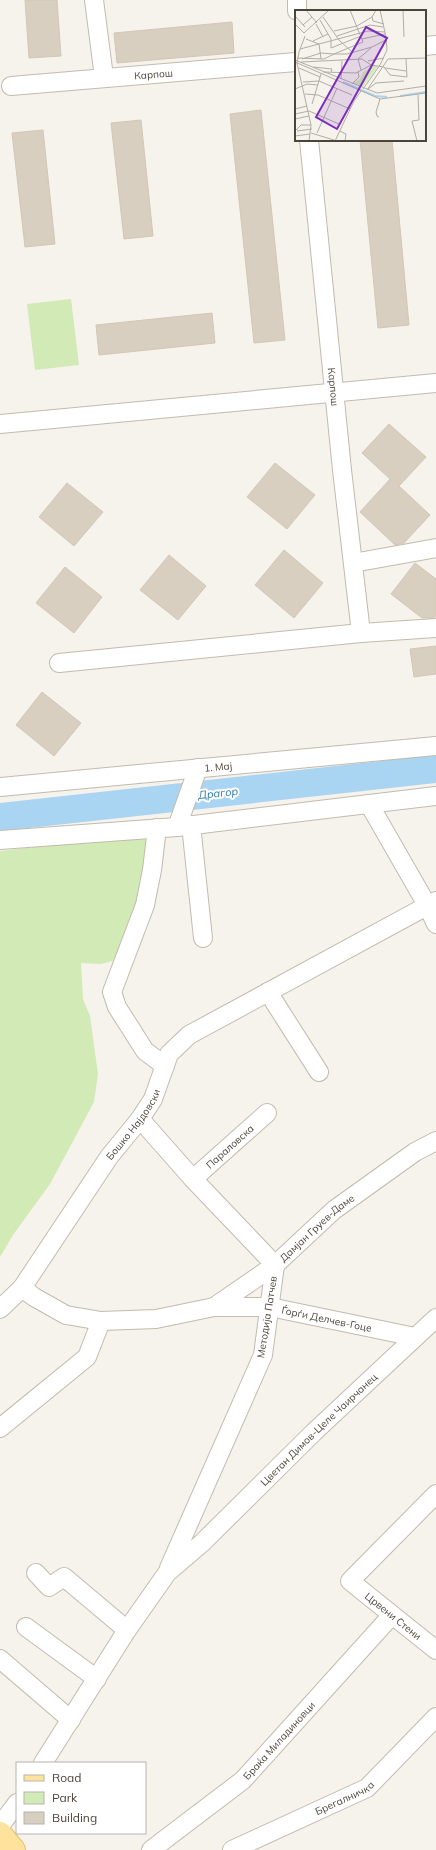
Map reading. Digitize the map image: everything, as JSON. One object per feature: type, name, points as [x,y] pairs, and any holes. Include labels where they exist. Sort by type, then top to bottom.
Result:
[{"type":"main road","points":[[0,1833],[14,1850]]},
{"type":"street","points":[[94,0],[104,77]]},
{"type":"street","points":[[296,0],[297,10]]},
{"type":"street","points":[[426,46],[436,45]]},
{"type":"street","name":"Карпош","points":[[11,86],[295,62]]},
{"type":"street","name":"Карпош","points":[[309,141],[334,392],[361,633]]},
{"type":"street","points":[[0,424],[436,383]]},
{"type":"street","points":[[353,563],[436,548]]},
{"type":"street","points":[[59,663],[361,633],[436,628]]},
{"type":"street","name":"1. Мај","points":[[0,787],[196,773],[436,746]]},
{"type":"street","points":[[196,773],[183,822],[203,938]]},
{"type":"street","points":[[0,840],[157,828],[183,822],[436,796]]},
{"type":"street","points":[[369,804],[432,903],[436,924]]},
{"type":"street","points":[[157,828],[152,870],[145,905],[112,992],[117,1007],[145,1051],[165,1066]]},
{"type":"street","name":"Бошко Најдовски","points":[[22,1288],[109,1157],[140,1119],[153,1099],[169,1054],[189,1035],[432,903]]},
{"type":"street","points":[[268,992],[319,1072]]},
{"type":"street","name":"Параловска","points":[[193,1179],[267,1113]]},
{"type":"street","name":"Методија Патчев","points":[[140,1119],[193,1179],[275,1265],[263,1355],[167,1573]]},
{"type":"street","name":"Дамјан Груев-Даме","points":[[22,1288],[34,1297],[66,1315],[100,1322],[156,1318],[214,1307],[275,1265],[334,1210],[415,1152],[436,1140]]},
{"type":"street","points":[[0,1309],[22,1288]]},
{"type":"street","name":"Ѓорѓи Делчев-Гоце","points":[[214,1307],[270,1307],[428,1328]]},
{"type":"street","points":[[0,1428],[87,1357],[100,1322]]},
{"type":"street","name":"Цветан Димов-Целе Чаирчанец","points":[[45,1762],[127,1630],[167,1573],[202,1543],[314,1432],[428,1328]]},
{"type":"street","name":"Црвени Стени","points":[[436,1494],[350,1581],[436,1650]]},
{"type":"street","points":[[184,1533],[202,1543]]},
{"type":"street","points":[[36,1573],[49,1587],[64,1577],[127,1630]]},
{"type":"street","name":"Браќа Миладиновци","points":[[151,1850],[243,1780],[392,1615]]},
{"type":"street","points":[[26,1627],[97,1679]]},
{"type":"street","points":[[0,1659],[71,1720]]},
{"type":"street","name":"Брегалничка","points":[[232,1850],[367,1788],[436,1717]]},
{"type":"street","points":[[0,1826],[16,1804]]},
{"type":"green space","points":[[71,299],[79,365],[35,370],[27,304]]},
{"type":"green space","points":[[144,836],[149,846],[137,908],[116,960],[101,964],[81,963],[83,999],[90,1016],[98,1074],[94,1102],[50,1184],[13,1235],[0,1257],[0,851],[102,839]]},
{"type":"building","points":[[25,0],[57,0],[61,56],[29,58]]},
{"type":"building","points":[[232,22],[234,53],[117,63],[114,33]]},
{"type":"building","points":[[261,110],[285,340],[254,343],[230,114]]},
{"type":"building","points":[[141,120],[153,236],[124,239],[111,123]]},
{"type":"building","points":[[43,130],[55,244],[25,247],[12,133]]},
{"type":"building","points":[[360,141],[392,141],[409,325],[378,328]]},
{"type":"building","points":[[212,313],[215,343],[99,355],[96,325]]},
{"type":"building","points":[[389,424],[426,457],[399,486],[430,515],[404,543],[395,545],[360,512],[390,479],[362,453]]},
{"type":"building","points":[[275,463],[315,495],[287,529],[247,497]]},
{"type":"building","points":[[67,483],[103,512],[74,546],[39,517]]},
{"type":"building","points":[[284,550],[323,583],[294,618],[255,585]]},
{"type":"building","points":[[169,555],[206,586],[178,620],[140,590]]},
{"type":"building","points":[[415,563],[436,579],[436,616],[434,618],[422,618],[391,594]]},
{"type":"building","points":[[65,567],[102,597],[74,633],[36,603]]},
{"type":"building","points":[[436,646],[436,674],[414,677],[410,649]]},
{"type":"building","points":[[42,692],[81,723],[54,756],[16,725]]},
{"type":"waterway","name":"Драгор","points":[[0,817],[436,769]]}]
